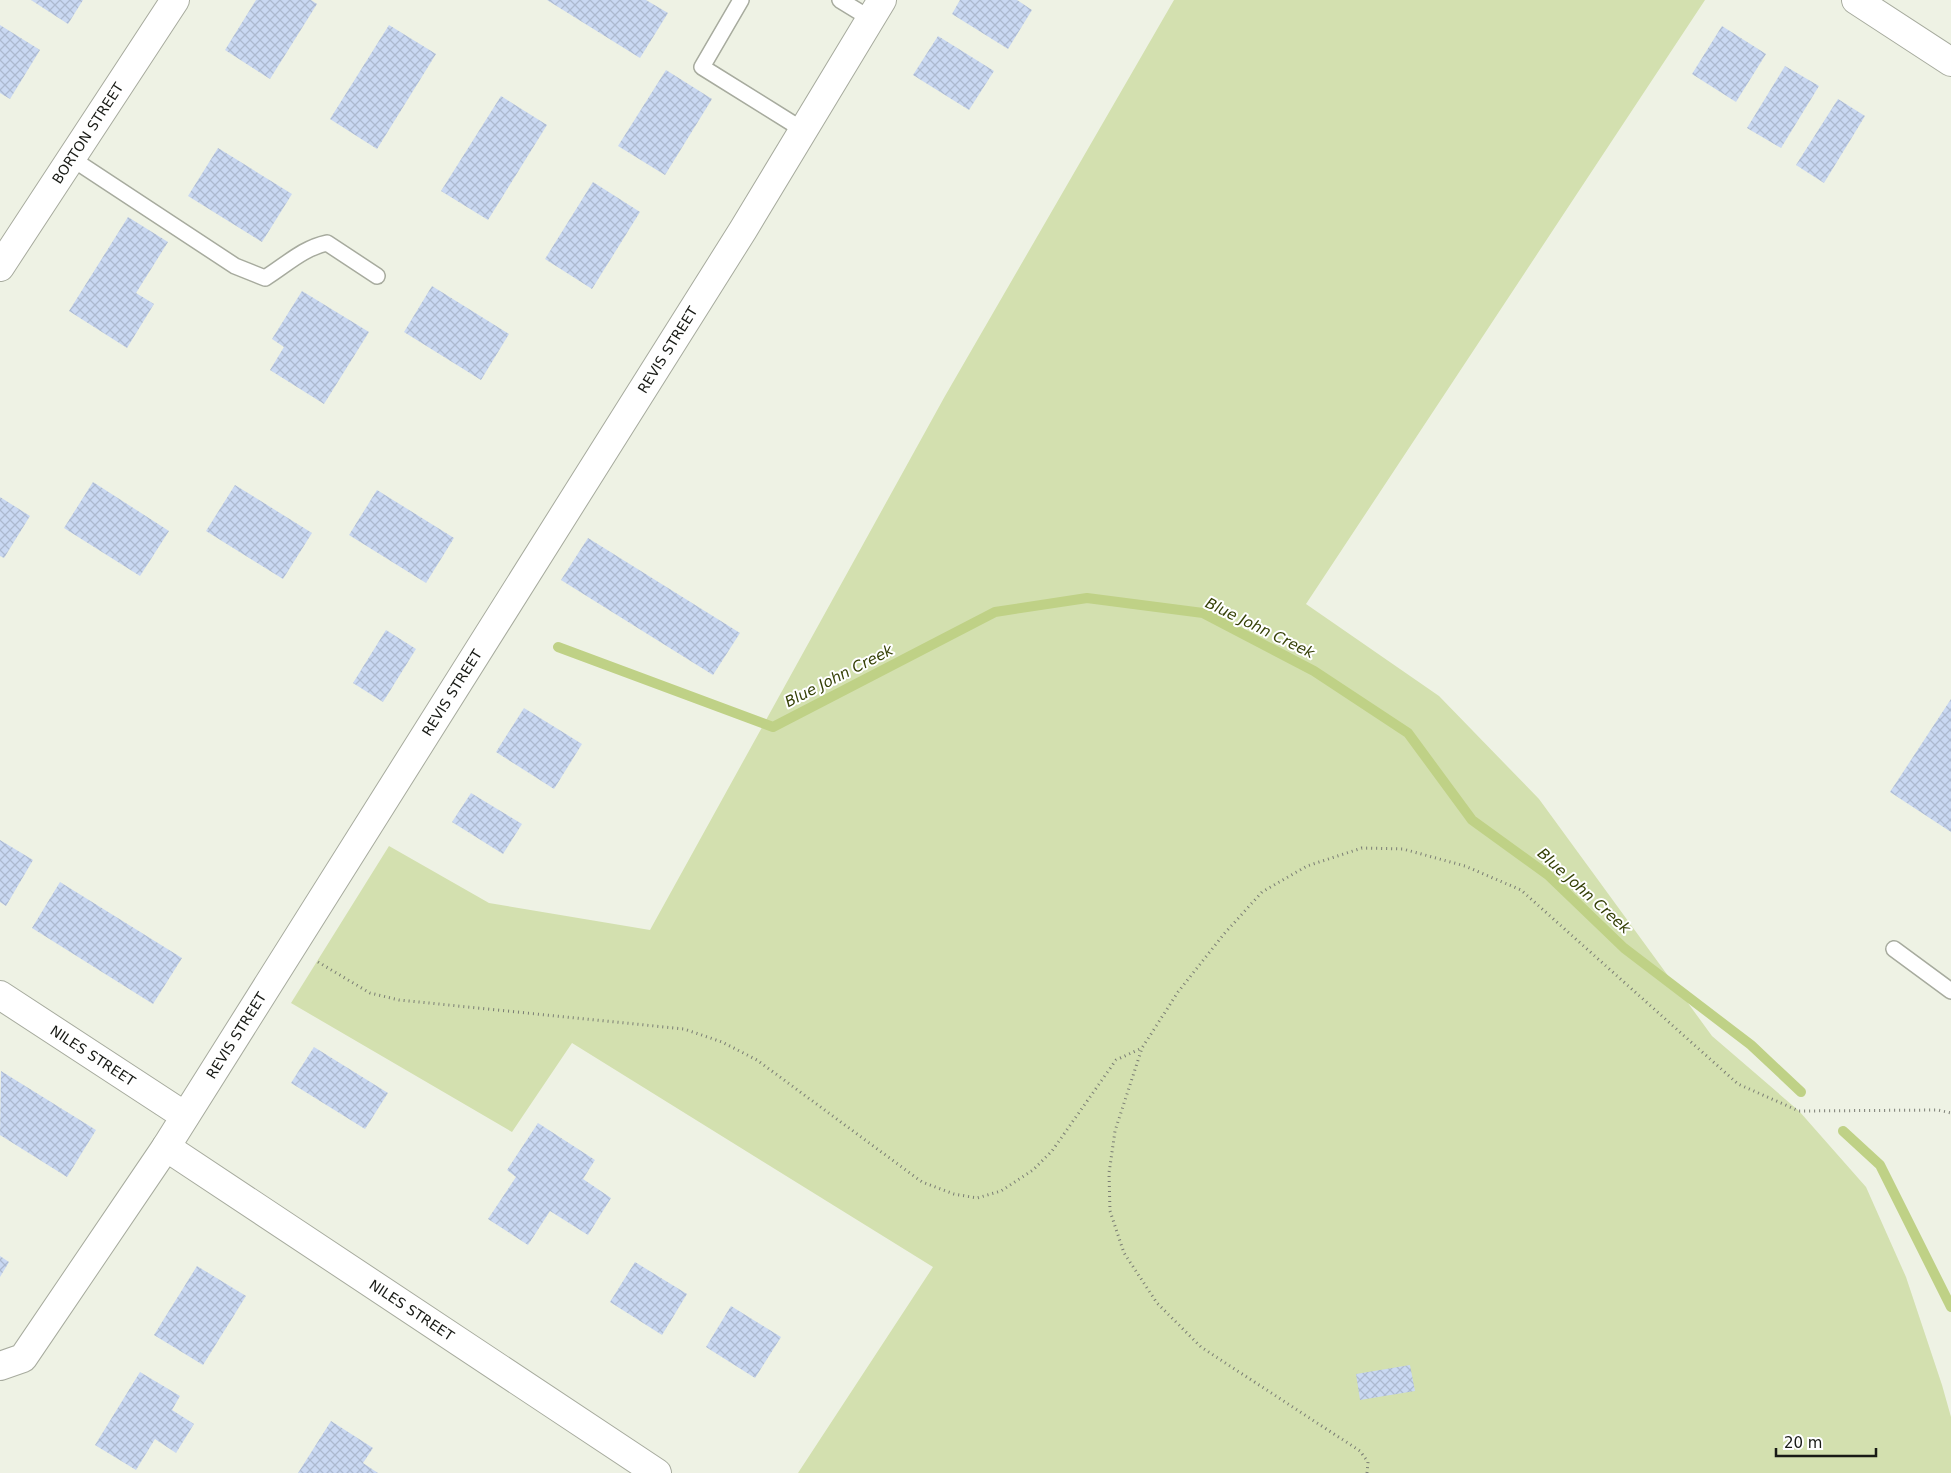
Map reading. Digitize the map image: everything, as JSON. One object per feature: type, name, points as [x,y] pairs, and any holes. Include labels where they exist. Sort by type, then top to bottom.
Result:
[{"type":"street","name":"BORTON STREET","points":[[0,267],[175,0]]},
{"type":"street","points":[[1856,0],[1951,62]]},
{"type":"street","name":"REVIS STREET","points":[[0,1366],[23,1358],[166,1147],[743,230],[876,10]]},
{"type":"street","name":"NILES STREET","points":[[0,995],[185,1116]]},
{"type":"street","name":"NILES STREET","points":[[166,1147],[657,1473]]},
{"type":"lane","points":[[741,0],[702,67],[803,130]]},
{"type":"lane","points":[[840,0],[876,10]]},
{"type":"lane","points":[[71,158],[235,266],[265,278],[291,262],[310,247],[327,242],[377,276]]},
{"type":"lane","points":[[1894,949],[1951,991]]},
{"type":"path","points":[[1367,1473],[1368,1462],[1360,1451],[1201,1347],[1157,1303],[1124,1253],[1110,1212],[1109,1173],[1115,1131],[1142,1048],[1178,992],[1262,892],[1307,866],[1362,848],[1403,849],[1465,866],[1521,890],[1738,1084],[1799,1111],[1938,1110],[1951,1113]]},
{"type":"path","points":[[293,945],[370,993],[398,1000],[684,1030],[722,1042],[757,1060],[922,1182],[954,1194],[977,1198],[1001,1191],[1033,1170],[1052,1151],[1116,1060],[1142,1048]]},
{"type":"green space","points":[[1174,0],[1705,0],[1306,604],[1439,696],[1539,799],[1712,1036],[1799,1111],[1866,1187],[1906,1277],[1942,1385],[1951,1417],[1951,1473],[798,1473],[933,1267],[572,1043],[512,1132],[291,1003],[389,846],[489,903],[650,930],[945,396]]},
{"type":"building","points":[[31,0],[83,0],[68,24]]},
{"type":"building","points":[[256,0],[311,0],[317,4],[270,79],[225,50]]},
{"type":"building","points":[[547,0],[646,0],[668,13],[640,58]]},
{"type":"building","points":[[960,0],[1017,0],[1032,10],[1008,49],[952,14]]},
{"type":"building","points":[[0,25],[40,50],[10,99],[0,93]]},
{"type":"building","points":[[389,25],[436,54],[377,149],[330,119]]},
{"type":"building","points":[[1722,26],[1766,54],[1736,102],[1692,74]]},
{"type":"building","points":[[938,36],[994,71],[969,110],[913,75]]},
{"type":"building","points":[[1785,66],[1819,86],[1781,148],[1747,128]]},
{"type":"building","points":[[666,70],[712,99],[665,175],[618,146]]},
{"type":"building","points":[[501,96],[547,125],[488,220],[441,191]]},
{"type":"building","points":[[1838,99],[1865,116],[1824,183],[1796,165]]},
{"type":"building","points":[[218,148],[292,194],[262,242],[188,196]]},
{"type":"building","points":[[593,182],[640,212],[592,289],[545,259]]},
{"type":"building","points":[[128,217],[168,242],[136,293],[154,304],[127,348],[69,311]]},
{"type":"building","points":[[432,286],[509,334],[481,380],[404,332]]},
{"type":"building","points":[[302,291],[369,332],[324,404],[270,370],[284,347],[272,339]]},
{"type":"building","points":[[93,482],[169,531],[140,576],[64,528]]},
{"type":"building","points":[[235,485],[312,533],[283,579],[206,531]]},
{"type":"building","points":[[377,490],[454,538],[426,583],[349,535]]},
{"type":"building","points":[[0,497],[30,516],[4,558],[0,556]]},
{"type":"building","points":[[588,538],[740,633],[713,675],[561,580]]},
{"type":"building","points":[[386,630],[416,649],[383,702],[353,683]]},
{"type":"building","points":[[1951,699],[1951,832],[1890,792]]},
{"type":"building","points":[[524,708],[582,744],[554,789],[496,752]]},
{"type":"building","points":[[471,793],[522,824],[503,854],[452,822]]},
{"type":"building","points":[[0,840],[33,860],[6,906],[0,902]]},
{"type":"building","points":[[60,882],[182,958],[153,1004],[32,928]]},
{"type":"building","points":[[314,1047],[388,1093],[365,1129],[291,1083]]},
{"type":"building","points":[[1,1071],[96,1130],[67,1177],[0,1135]]},
{"type":"building","points":[[538,1123],[595,1160],[583,1179],[611,1198],[588,1235],[550,1211],[528,1245],[488,1219],[516,1177],[507,1170]]},
{"type":"building","points":[[0,1256],[9,1262],[0,1277]]},
{"type":"building","points":[[635,1262],[687,1294],[662,1335],[610,1302]]},
{"type":"building","points":[[197,1266],[246,1296],[203,1365],[154,1335]]},
{"type":"building","points":[[731,1306],[781,1337],[755,1378],[706,1347]]},
{"type":"building","points":[[1410,1365],[1415,1391],[1360,1400],[1356,1374]]},
{"type":"building","points":[[140,1372],[180,1396],[172,1410],[194,1424],[176,1453],[155,1439],[136,1470],[95,1445]]},
{"type":"building","points":[[331,1421],[373,1448],[363,1463],[378,1473],[298,1473]]},
{"type":"waterway","name":"Blue John Creek","points":[[558,647],[773,727],[995,612],[1087,598],[1203,613],[1314,671],[1408,733],[1472,820],[1548,875],[1624,948],[1751,1045],[1801,1092]]},
{"type":"waterway","name":"Blue John Creek","points":[[1843,1131],[1880,1165],[1951,1307]]}]
